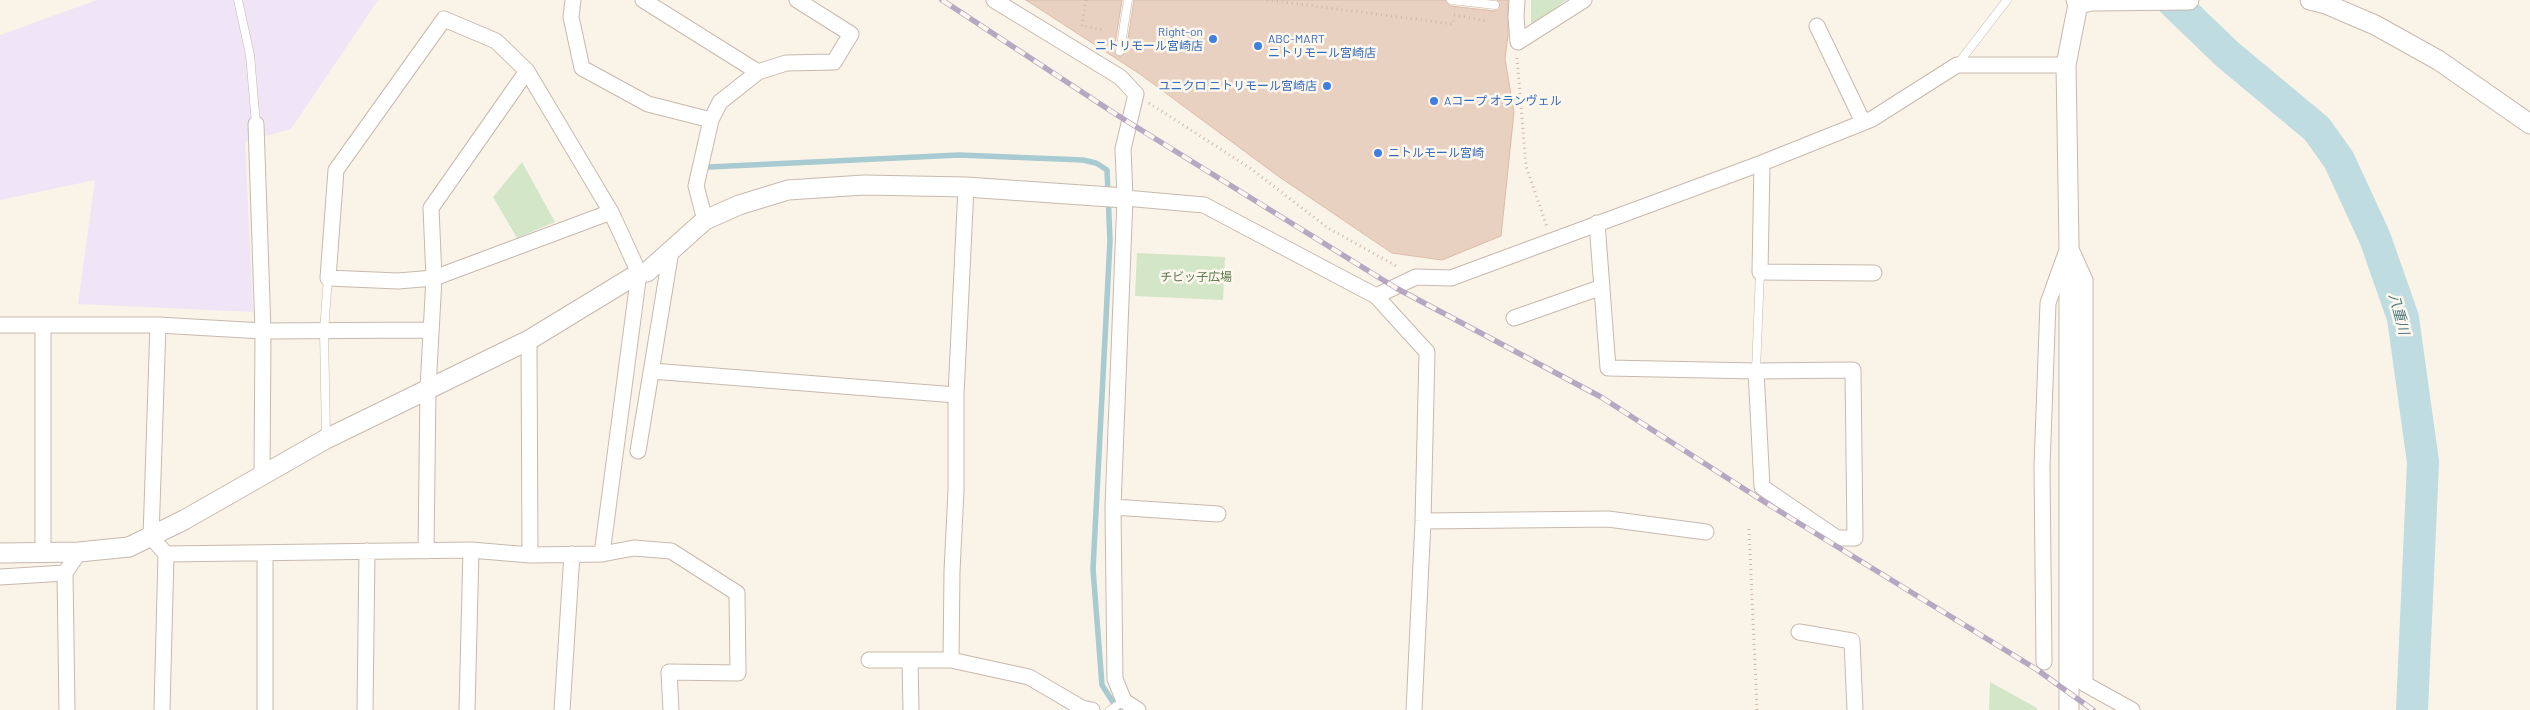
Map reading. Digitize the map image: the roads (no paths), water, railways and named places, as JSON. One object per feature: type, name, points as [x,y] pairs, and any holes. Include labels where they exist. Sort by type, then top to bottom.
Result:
[{"type":"street","points":[[573,0],[571,16],[582,68],[648,104],[711,120]]},
{"type":"street","points":[[643,0],[758,72]]},
{"type":"street","points":[[705,220],[696,186],[711,120],[720,102],[758,72],[786,63],[834,62],[851,34],[797,0]]},
{"type":"street","points":[[994,0],[1120,77],[1136,94],[1123,149],[1125,198],[1113,508],[1114,679],[1124,701],[1138,710]]},
{"type":"street","points":[[1518,0],[1516,17],[1518,42],[1584,0]]},
{"type":"street","points":[[2070,710],[2069,245],[2066,64],[2082,2],[2189,0]]},
{"type":"street","points":[[2321,1],[2375,25],[2438,60],[2530,124]]},
{"type":"street","points":[[602,554],[639,274],[611,212],[527,71],[496,41],[444,19],[336,170],[328,278],[398,281],[434,278],[611,212]]},
{"type":"street","points":[[1817,26],[1863,122]]},
{"type":"street","points":[[1376,296],[1416,277],[1451,278],[1552,239],[1762,163],[1872,119],[1957,65],[2066,64]]},
{"type":"street","points":[[426,550],[428,388],[434,278],[431,208],[527,71]]},
{"type":"street","points":[[256,124],[263,331],[262,475]]},
{"type":"street","points":[[1762,163],[1760,272],[1874,273]]},
{"type":"street","points":[[0,553],[79,552],[129,547],[326,439],[529,340],[639,274],[647,272],[705,220],[739,205],[788,190],[864,186],[966,186],[1204,205],[1376,296],[1427,352],[1423,521],[1414,710]]},
{"type":"street","points":[[951,660],[952,571],[956,491],[956,395],[966,186]]},
{"type":"street","points":[[1597,223],[1608,368],[1756,371],[1853,370],[1855,538],[1837,538],[1762,488],[1756,371]]},
{"type":"street","points":[[2044,662],[2042,466],[2048,303],[2069,245]]},
{"type":"street","points":[[2069,245],[2085,280],[2085,684],[2132,710]]},
{"type":"street","points":[[638,451],[671,251]]},
{"type":"street","points":[[1514,318],[1602,287]]},
{"type":"street","points":[[0,325],[158,325],[263,331],[430,330]]},
{"type":"street","points":[[43,325],[43,553]]},
{"type":"street","points":[[158,325],[150,537],[166,554],[162,710]]},
{"type":"street","points":[[529,340],[530,555]]},
{"type":"street","points":[[652,371],[956,395]]},
{"type":"street","points":[[1113,508],[1218,514]]},
{"type":"street","points":[[1423,521],[1608,519],[1706,532]]},
{"type":"street","points":[[166,554],[471,550],[530,555],[602,554],[634,548],[671,551],[737,593],[738,673],[669,672],[671,710]]},
{"type":"street","points":[[467,710],[471,550]]},
{"type":"street","points":[[365,710],[367,551]]},
{"type":"street","points":[[67,710],[65,573],[79,552]]},
{"type":"street","points":[[265,554],[265,710]]},
{"type":"street","points":[[562,710],[572,554]]},
{"type":"street","points":[[0,577],[65,573]]},
{"type":"street","points":[[1799,632],[1852,641],[1856,710]]},
{"type":"street","points":[[869,660],[951,660],[1029,677],[1082,708],[1092,710]]},
{"type":"street","points":[[910,660],[911,710]]},
{"type":"lane","points":[[238,0],[250,55],[256,124]]},
{"type":"lane","points":[[1120,51],[1128,0]]},
{"type":"lane","points":[[1451,0],[1495,5]]},
{"type":"lane","points":[[1957,65],[2007,0]]},
{"type":"lane","points":[[1756,371],[1760,272]]},
{"type":"lane","points":[[326,439],[324,331],[328,278]]},
{"type":"lane","points":[[1110,710],[1124,701]]},
{"type":"waterway","name":"八重川","points":[[2171,0],[2227,54],[2317,129],[2339,160],[2375,238],[2403,318],[2423,462],[2412,710]]},
{"type":"waterway","points":[[709,167],[959,155],[1083,160],[1096,163],[1107,170],[1110,241],[1093,569],[1102,685],[1118,710]]},
{"type":"railway","points":[[942,0],[1117,115],[1396,288],[1601,397],[1763,501],[2036,669],[2093,710]]},
{"type":"place","name":"Right-on ニトリモール宮崎店","points":[[1213,39]]},
{"type":"place","name":"ABC-MART ニトリモール宮崎店","points":[[1258,46]]},
{"type":"place","name":"ユニクロ ニトリモール宮崎店","points":[[1327,86]]},
{"type":"place","name":"Aコープ オランヴェル","points":[[1434,101]]},
{"type":"place","name":"ニトルモール宮崎","points":[[1378,153]]},
{"type":"park label","name":"チビッ子広場","points":[[1196,277]]}]
